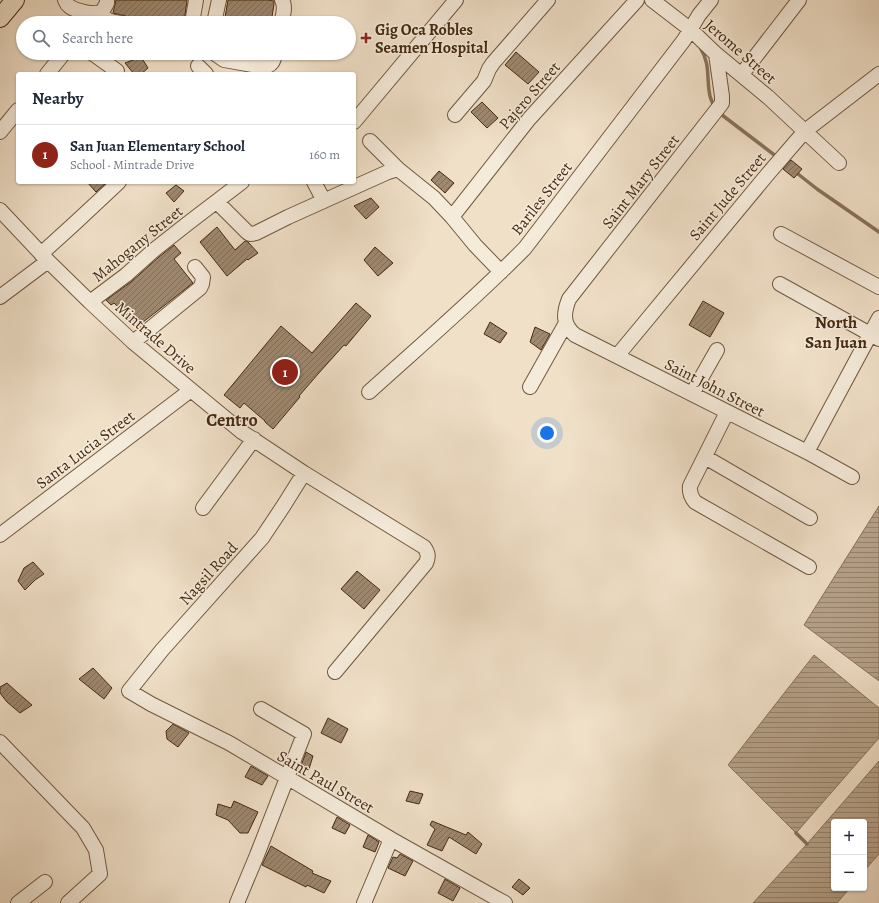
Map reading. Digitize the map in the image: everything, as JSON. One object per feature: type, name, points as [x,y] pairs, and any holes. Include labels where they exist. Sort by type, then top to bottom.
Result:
[{"type":"main road","points":[[0,18],[15,0]]},
{"type":"street","points":[[65,0],[70,7],[90,13],[99,13],[105,6]]},
{"type":"street","points":[[193,16],[196,0]]},
{"type":"street","points":[[216,16],[219,0]]},
{"type":"street","points":[[282,0],[284,3],[282,16]]},
{"type":"street","points":[[356,120],[456,0]]},
{"type":"street","points":[[455,116],[484,81],[493,63],[548,0]]},
{"type":"street","name":"Pajero Street","points":[[452,217],[529,119],[637,0]]},
{"type":"street","name":"Jerome Street","points":[[652,0],[691,30],[716,54],[742,74],[839,163]]},
{"type":"street","name":"Bariles Street","points":[[369,392],[501,272],[525,248],[684,40],[699,15],[711,0]]},
{"type":"street","points":[[742,74],[799,0]]},
{"type":"street","points":[[104,16],[105,6]]},
{"type":"street","name":"Saint Mary Street","points":[[566,323],[565,314],[569,299],[722,103],[716,54]]},
{"type":"street","points":[[49,72],[58,60]]},
{"type":"street","points":[[102,60],[117,71]]},
{"type":"street","points":[[224,60],[263,67],[271,65],[274,60]]},
{"type":"street","name":"Saint Jude Street","points":[[617,356],[805,131],[879,74]]},
{"type":"street","points":[[0,132],[16,112]]},
{"type":"street","points":[[370,141],[398,169],[434,198],[501,272]]},
{"type":"street","points":[[217,202],[249,234],[256,233],[288,217],[388,172],[398,169]]},
{"type":"street","points":[[0,297],[45,257],[74,224],[117,184]]},
{"type":"street","name":"Mahogany Street","points":[[90,302],[240,184]]},
{"type":"street","points":[[315,184],[324,201]]},
{"type":"street","name":"Mintrade Drive","points":[[0,210],[90,302],[133,342],[242,432],[304,473],[424,547],[428,552],[426,563],[335,672]]},
{"type":"street","points":[[781,234],[879,287]]},
{"type":"street","points":[[133,342],[200,288],[203,277],[195,268]]},
{"type":"street","points":[[780,284],[875,337]]},
{"type":"street","points":[[807,452],[875,337],[879,318]]},
{"type":"street","points":[[530,387],[566,323]]},
{"type":"street","name":"Saint John Street","points":[[566,323],[569,330],[575,336],[807,452],[852,477]]},
{"type":"street","points":[[692,394],[717,350]]},
{"type":"street","name":"Santa Lucia Street","points":[[0,535],[191,390]]},
{"type":"street","points":[[726,412],[690,486],[689,491],[691,497],[695,502],[809,567]]},
{"type":"street","points":[[203,508],[254,439]]},
{"type":"street","points":[[705,456],[810,518]]},
{"type":"street","name":"Nagsil Road","points":[[129,690],[162,650],[262,538],[304,473]]},
{"type":"street","name":"Saint Paul Street","points":[[129,690],[151,704],[229,743],[497,901]]},
{"type":"street","points":[[237,903],[304,734],[261,709]]},
{"type":"street","points":[[0,742],[83,828],[96,850],[100,874],[68,903]]},
{"type":"street","points":[[364,903],[391,839]]},
{"type":"street","points":[[18,903],[45,882]]},
{"type":"shaded area","points":[[879,506],[879,681],[804,625]]},
{"type":"shaded area","points":[[814,655],[879,708],[879,738],[796,833],[728,765]]},
{"type":"shaded area","points":[[879,761],[879,854],[867,868],[867,819],[831,819],[831,891],[847,891],[837,903],[753,903],[807,844]]},
{"type":"building","points":[[116,0],[187,0],[185,16],[126,16],[113,13]]},
{"type":"building","points":[[228,0],[274,1],[272,16],[225,16]]},
{"type":"building","points":[[516,52],[539,72],[528,84],[505,65]]},
{"type":"building","points":[[133,60],[143,60],[148,68],[143,72],[132,72],[125,63]]},
{"type":"building","points":[[482,102],[498,118],[487,128],[471,112]]},
{"type":"building","points":[[791,160],[802,169],[794,178],[783,169]]},
{"type":"building","points":[[439,171],[454,183],[445,193],[431,180]]},
{"type":"building","points":[[89,184],[105,184],[96,192]]},
{"type":"building","points":[[176,185],[184,191],[174,202],[166,193]]},
{"type":"building","points":[[371,198],[379,207],[366,219],[354,206]]},
{"type":"building","points":[[217,227],[235,250],[245,241],[248,242],[258,253],[248,260],[247,259],[227,276],[200,242]]},
{"type":"building","points":[[174,245],[181,253],[174,259],[193,283],[138,326],[114,303],[111,305],[106,300],[131,282]]},
{"type":"building","points":[[375,247],[393,263],[378,276],[364,260]]},
{"type":"building","points":[[703,301],[724,313],[710,337],[689,325]]},
{"type":"building","points":[[356,303],[371,316],[346,346],[344,345],[318,374],[273,429],[244,403],[240,408],[224,395],[281,326],[312,353]]},
{"type":"building","points":[[490,322],[507,333],[500,343],[484,334]]},
{"type":"building","points":[[535,327],[550,334],[541,350],[530,342]]},
{"type":"building","points":[[33,562],[44,574],[35,580],[25,590],[18,581],[24,568]]},
{"type":"building","points":[[357,571],[380,590],[364,609],[341,589]]},
{"type":"building","points":[[93,668],[112,688],[104,699],[79,679]]},
{"type":"building","points":[[7,683],[32,705],[20,713],[7,702],[0,693],[0,687]]},
{"type":"building","points":[[328,718],[348,729],[341,743],[321,733]]},
{"type":"building","points":[[173,724],[189,733],[178,747],[167,739],[166,731]]},
{"type":"building","points":[[306,752],[313,756],[309,769],[301,766]]},
{"type":"building","points":[[251,766],[268,776],[262,785],[245,777]]},
{"type":"building","points":[[410,791],[423,794],[419,804],[406,801]]},
{"type":"building","points":[[234,801],[258,812],[248,833],[240,833],[228,820],[216,815],[218,804],[231,808]]},
{"type":"building","points":[[337,817],[350,825],[345,834],[332,828]]},
{"type":"building","points":[[432,821],[466,835],[468,832],[482,844],[476,854],[449,837],[442,851],[427,845],[435,829],[430,825]]},
{"type":"building","points":[[368,835],[379,842],[375,852],[363,847]]},
{"type":"building","points":[[271,846],[313,871],[312,873],[331,881],[324,893],[307,885],[306,887],[262,865]]},
{"type":"building","points":[[400,854],[413,861],[405,876],[388,868],[393,857],[397,858]]},
{"type":"building","points":[[445,879],[460,888],[453,901],[438,893]]},
{"type":"building","points":[[519,879],[530,888],[523,895],[512,887]]},
{"type":"waterway","points":[[700,47],[706,60],[710,96],[715,108]]},
{"type":"waterway","points":[[722,115],[777,157]]},
{"type":"waterway","points":[[798,174],[879,232]]},
{"type":"waterway","points":[[796,833],[807,844]]},
{"type":"place","name":"Gig Oca Robles Seamen Hospital","points":[[366,38]]},
{"type":"place","name":"San Juan Elementary School","points":[[285,372]]},
{"type":"district","name":"North San Juan","points":[[836,332]]},
{"type":"district","name":"Centro","points":[[232,420]]}]
